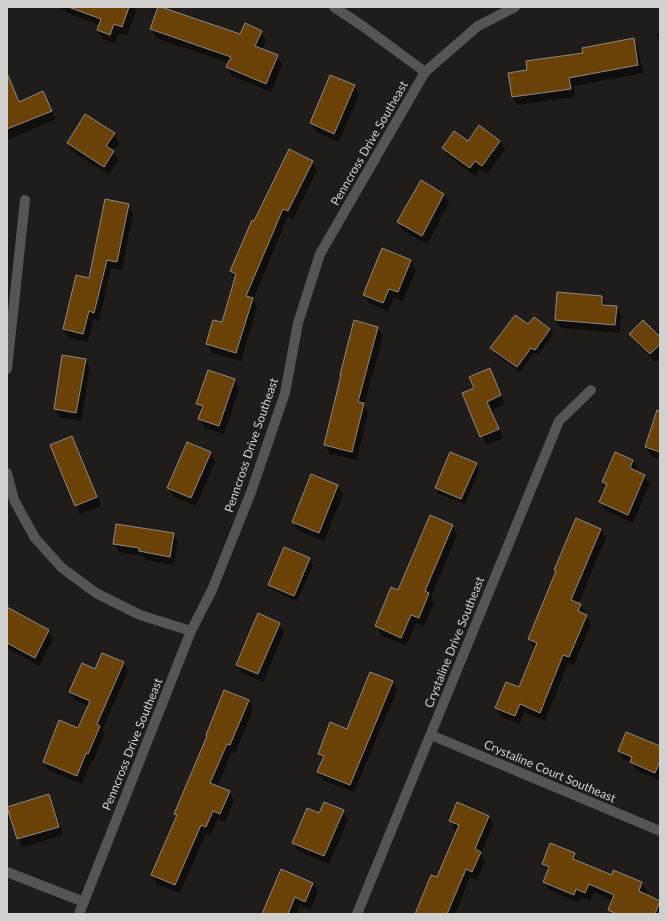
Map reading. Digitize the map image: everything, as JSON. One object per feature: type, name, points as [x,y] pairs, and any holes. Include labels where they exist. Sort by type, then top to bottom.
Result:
[{"type":"street","points":[[334,7],[425,72]]},
{"type":"street","name":"Penncross Drive Southeast","points":[[79,914],[191,630],[212,590],[251,492],[285,393],[298,323],[320,254],[425,72],[478,26],[515,7]]},
{"type":"street","points":[[7,369],[25,200]]},
{"type":"street","name":"Crystaline Drive Southeast","points":[[357,914],[559,421],[591,390]]},
{"type":"street","points":[[7,473],[14,500],[35,538],[62,568],[96,593],[140,615],[191,630]]},
{"type":"street","name":"Crystaline Court Southeast","points":[[431,735],[660,831]]},
{"type":"street","points":[[7,872],[84,902]]},
{"type":"building","points":[[129,7],[122,27],[114,24],[110,35],[97,30],[101,19],[71,8]]},
{"type":"building","points":[[158,7],[240,34],[245,23],[262,31],[255,46],[278,55],[266,84],[226,67],[231,57],[150,29]]},
{"type":"building","points":[[634,38],[638,65],[569,78],[571,89],[512,97],[508,73],[527,70],[526,61],[583,53],[582,48]]},
{"type":"building","points":[[7,73],[19,102],[43,91],[52,111],[7,129]]},
{"type":"building","points":[[330,75],[355,85],[334,134],[310,123]]},
{"type":"building","points":[[85,114],[115,133],[106,146],[114,151],[104,167],[67,143]]},
{"type":"building","points":[[479,125],[500,141],[482,166],[475,161],[470,168],[442,148],[454,131],[468,141]]},
{"type":"building","points":[[289,149],[313,161],[288,211],[283,209],[246,296],[253,298],[236,353],[206,344],[213,320],[222,322],[236,274],[230,271],[252,220],[254,221]]},
{"type":"building","points":[[421,180],[444,194],[422,236],[397,222]]},
{"type":"building","points":[[105,199],[129,204],[117,262],[107,260],[94,313],[89,311],[83,334],[63,329],[76,275],[89,278]]},
{"type":"building","points":[[382,248],[411,260],[398,292],[389,289],[383,303],[363,295]]},
{"type":"building","points":[[557,292],[602,296],[602,305],[617,306],[615,325],[555,320]]},
{"type":"building","points":[[515,315],[528,324],[534,317],[550,329],[535,350],[531,348],[517,367],[490,348]]},
{"type":"building","points":[[354,320],[378,327],[358,402],[364,403],[352,452],[324,445]]},
{"type":"building","points":[[643,320],[660,337],[660,344],[650,354],[629,334]]},
{"type":"building","points":[[62,355],[86,359],[76,413],[54,409]]},
{"type":"building","points":[[490,368],[501,395],[487,402],[499,429],[480,437],[462,393],[474,388],[469,377]]},
{"type":"building","points":[[208,370],[235,379],[219,426],[198,419],[203,406],[196,404]]},
{"type":"building","points":[[657,410],[660,411],[660,452],[645,447]]},
{"type":"building","points":[[72,436],[97,497],[75,506],[50,445]]},
{"type":"building","points":[[187,442],[211,452],[191,498],[167,488]]},
{"type":"building","points":[[450,452],[477,463],[461,499],[435,488]]},
{"type":"building","points":[[615,452],[633,460],[630,468],[645,475],[628,515],[599,502],[607,484],[602,482]]},
{"type":"building","points":[[311,474],[338,485],[319,533],[292,522]]},
{"type":"building","points":[[430,515],[453,525],[425,591],[429,593],[419,618],[411,615],[401,638],[375,626],[391,587],[398,590]]},
{"type":"building","points":[[576,518],[601,529],[571,600],[581,604],[578,611],[587,615],[569,657],[563,655],[540,713],[520,704],[515,716],[495,708],[506,682],[519,687],[537,643],[528,639],[556,571],[554,570]]},
{"type":"building","points":[[116,524],[174,533],[170,557],[139,551],[139,548],[113,544]]},
{"type":"building","points":[[284,547],[310,558],[294,596],[268,585]]},
{"type":"building","points":[[7,607],[49,630],[35,658],[7,643]]},
{"type":"building","points":[[258,613],[280,623],[258,674],[236,665]]},
{"type":"building","points":[[102,653],[124,662],[97,724],[100,726],[88,754],[86,753],[77,776],[43,762],[59,720],[78,728],[90,701],[69,692],[82,663],[95,669]]},
{"type":"building","points":[[370,672],[393,681],[350,785],[317,772],[324,756],[318,754],[330,722],[347,729]]},
{"type":"building","points":[[224,690],[249,700],[230,745],[227,744],[210,783],[230,791],[220,814],[213,811],[206,827],[201,825],[175,885],[151,875],[177,815],[174,814],[207,736],[206,735]]},
{"type":"building","points":[[626,732],[660,746],[660,761],[655,773],[630,762],[632,757],[618,751]]},
{"type":"building","points":[[49,794],[59,827],[17,839],[7,807]]},
{"type":"building","points":[[324,802],[344,810],[324,856],[292,843],[307,808],[319,813]]},
{"type":"building","points":[[457,802],[489,816],[475,849],[481,852],[472,872],[466,869],[447,914],[415,914],[431,875],[437,877],[459,825],[449,821]]},
{"type":"building","points":[[550,843],[575,853],[573,859],[612,875],[613,870],[642,882],[639,891],[660,901],[655,914],[616,914],[608,910],[614,895],[589,884],[585,893],[576,889],[574,895],[543,882],[549,867],[542,864]]},
{"type":"building","points":[[281,869],[313,883],[305,902],[295,897],[288,914],[262,914]]}]
